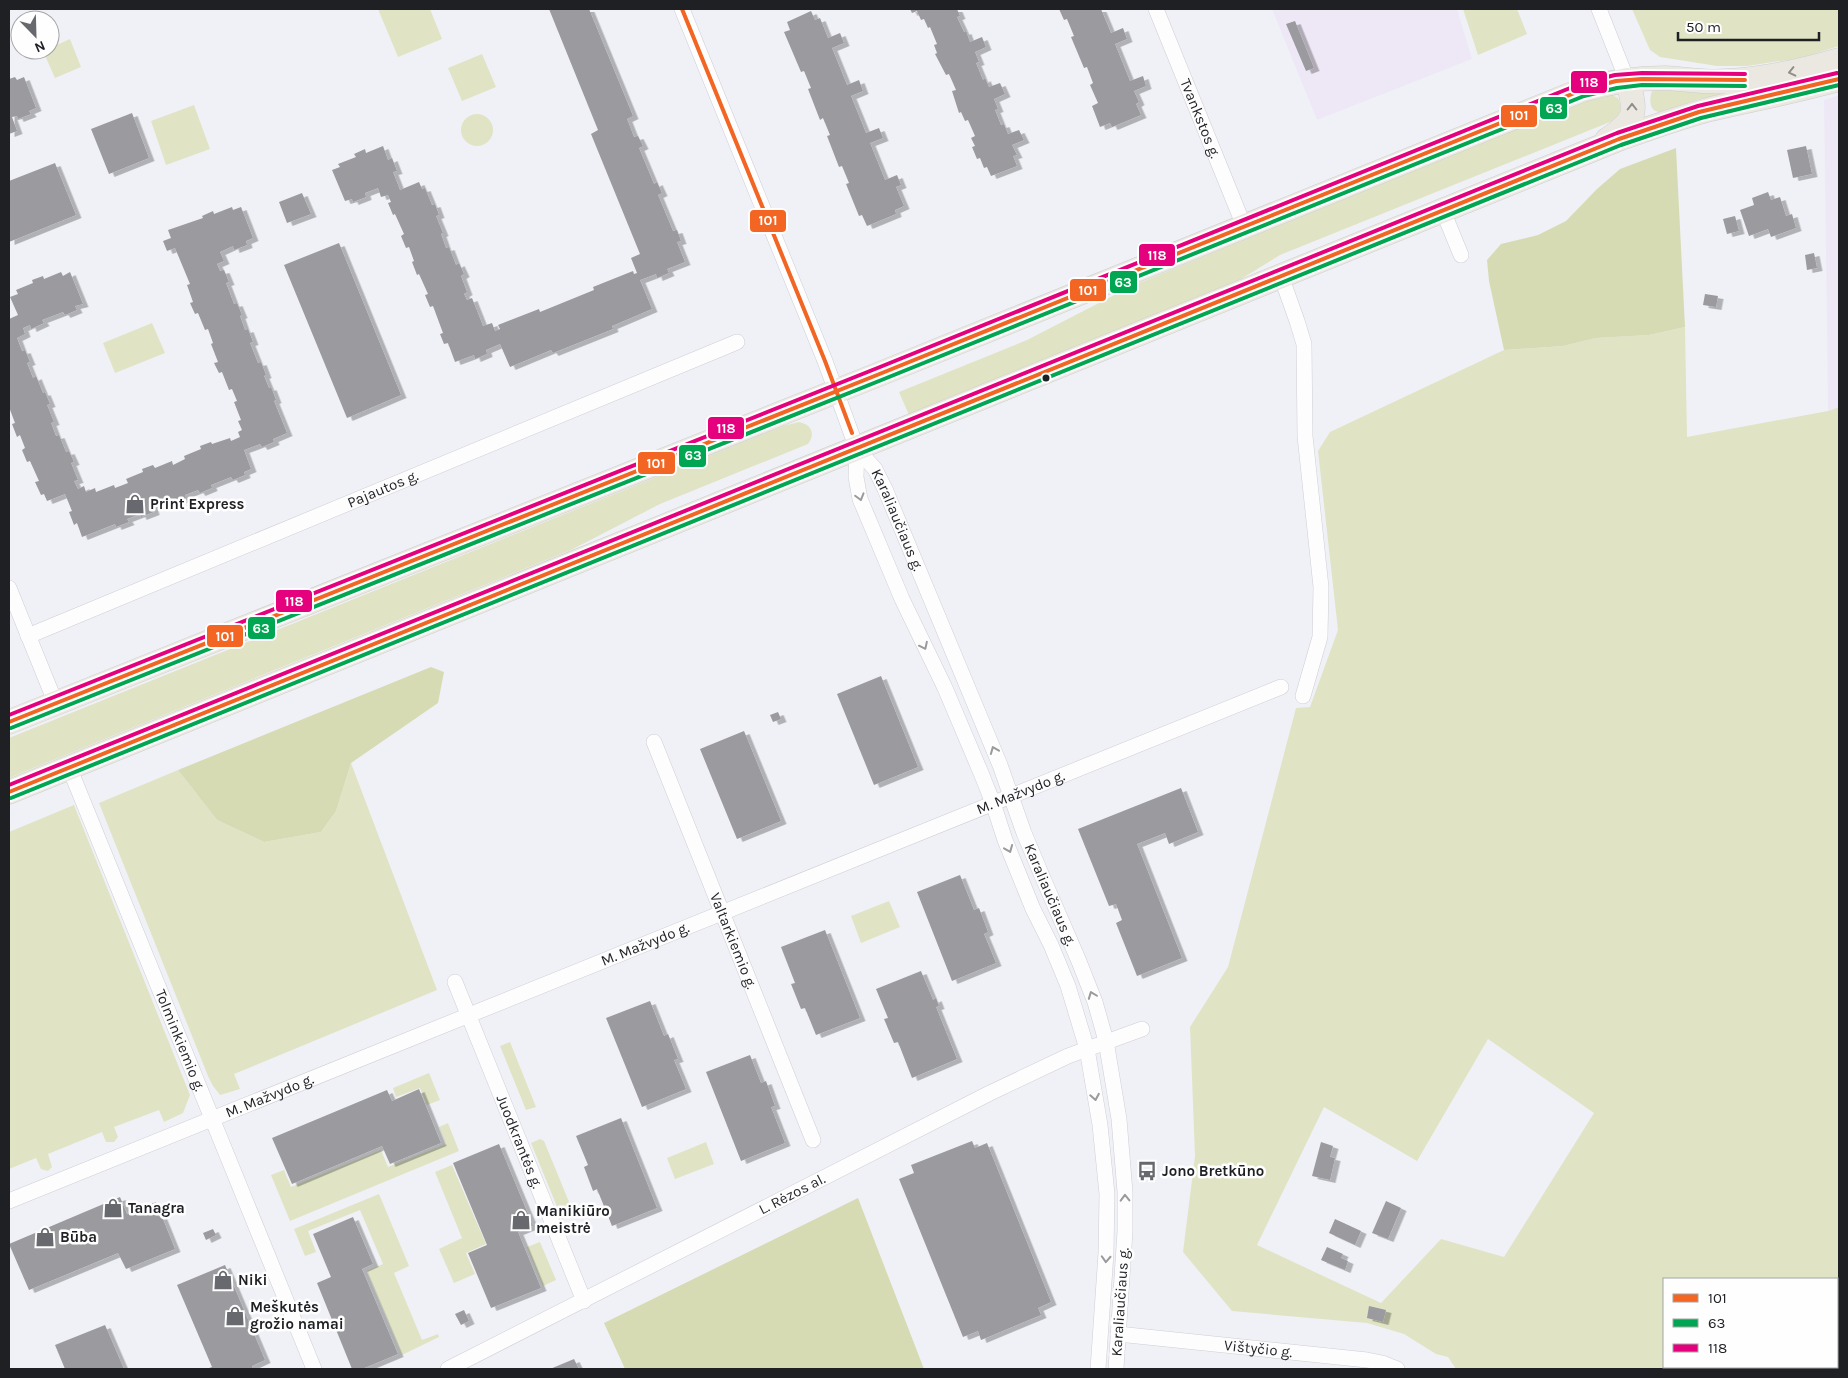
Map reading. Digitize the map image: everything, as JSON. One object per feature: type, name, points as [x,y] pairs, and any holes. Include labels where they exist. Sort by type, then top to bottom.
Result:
[{"type":"main road","points":[[9,722],[836,392],[1582,90],[1627,80],[1663,78],[1724,82],[1760,79],[1792,73],[1839,60]]},
{"type":"main road","points":[[9,792],[1281,276],[1661,124],[1709,110],[1800,90],[1839,78]]},
{"type":"main road","points":[[1592,151],[1615,135],[1634,113],[1633,101],[1627,80]]},
{"type":"street","name":"Karaliaučiaus g.","points":[[682,9],[825,361],[857,449],[875,469],[885,489],[971,693],[1042,876],[1095,1002],[1106,1042],[1119,1120],[1125,1192],[1125,1231],[1116,1369]]},
{"type":"street","name":"Tvankstos g.","points":[[1156,9],[1244,226]]},
{"type":"street","points":[[1600,9],[1627,80]]},
{"type":"street","points":[[1443,211],[1461,255]]},
{"type":"street","points":[[1281,276],[1304,344],[1305,436],[1321,587],[1320,637],[1303,696]]},
{"type":"street","name":"Pajautos g.","points":[[28,636],[737,342]]},
{"type":"street","name":"Karaliaučiaus g.","points":[[857,449],[856,478],[860,499],[902,599],[954,708],[993,803],[1005,840],[1059,962],[1087,1049],[1100,1125],[1107,1194],[1106,1253],[1098,1369]]},
{"type":"street","points":[[9,588],[56,704]]},
{"type":"street","name":"M. Mažvydo g.","points":[[9,1201],[1281,687]]},
{"type":"street","name":"Valtarkiemio g.","points":[[654,742],[813,1140]]},
{"type":"street","name":"Tolminkiemio g.","points":[[69,767],[314,1369]]},
{"type":"street","name":"Juodkrantės g.","points":[[455,982],[584,1301]]},
{"type":"street","name":"L. Rėzos al.","points":[[448,1369],[990,1093],[1068,1056],[1142,1029]]},
{"type":"street","name":"Vištyčio g.","points":[[1118,1334],[1367,1360],[1397,1369]]},
{"type":"shaded area","points":[[1272,9],[1457,9],[1472,59],[1317,120]]},
{"type":"shaded area","points":[[1839,95],[1839,407],[1828,411],[1824,100]]},
{"type":"green space","points":[[378,9],[430,9],[442,39],[398,57]]},
{"type":"green space","points":[[1463,9],[1517,9],[1527,34],[1478,55]]},
{"type":"green space","points":[[1632,9],[1839,9],[1839,46],[1801,58],[1747,66],[1717,66],[1660,57],[1650,50]]},
{"type":"green space","points":[[70,39],[81,67],[55,78],[47,60],[60,60],[60,44]]},
{"type":"green space","points":[[482,54],[496,87],[462,101],[448,68]]},
{"type":"green space","points":[[1657,89],[1765,90],[1699,99],[1660,112],[1654,110],[1650,101],[1652,91]]},
{"type":"green space","points":[[1612,95],[1618,98],[1621,109],[1617,117],[1610,122],[1280,255],[1236,282],[909,415],[899,392],[1027,340],[1132,286],[1581,101]]},
{"type":"green space","points":[[194,105],[210,149],[166,165],[151,121]]},
{"type":"green space","points":[[477,114],[483,115],[488,119],[492,124],[492,136],[488,141],[483,145],[477,146],[471,145],[466,141],[462,136],[461,130],[462,124],[466,119],[471,115]]},
{"type":"green space","points":[[1676,148],[1685,327],[1649,335],[1596,338],[1563,346],[1504,350],[1489,281],[1487,260],[1501,244],[1538,235],[1566,221],[1597,189],[1620,169]]},
{"type":"green space","points":[[152,323],[165,353],[115,373],[103,343]]},
{"type":"green space","points":[[1685,327],[1687,437],[1828,411],[1839,407],[1839,1369],[1456,1369],[1448,1357],[1436,1354],[1404,1334],[1367,1323],[1232,1311],[1183,1252],[1195,1156],[1190,1027],[1228,967],[1296,708],[1310,707],[1338,630],[1318,451],[1330,432],[1504,350],[1563,346],[1596,338],[1649,335]],"holes":[[[1488,1039],[1594,1113],[1504,1257],[1441,1239],[1381,1303],[1257,1245],[1324,1107],[1417,1161]]]},
{"type":"green space","points":[[799,422],[807,425],[811,430],[812,437],[808,444],[660,504],[571,550],[9,778],[9,738],[783,426]]},
{"type":"green space","points":[[431,667],[444,672],[438,703],[351,763],[336,811],[321,832],[264,842],[217,820],[178,770]]},
{"type":"green space","points":[[351,763],[437,990],[234,1074],[240,1089],[220,1095],[208,1076],[99,803],[178,770],[217,820],[264,842],[321,832],[336,811]]},
{"type":"green space","points":[[74,805],[190,1095],[183,1113],[164,1122],[159,1110],[114,1127],[118,1137],[114,1142],[106,1142],[102,1132],[48,1154],[52,1167],[48,1171],[41,1169],[36,1158],[9,1169],[9,832]]},
{"type":"green space","points":[[889,901],[900,927],[861,943],[851,916]]},
{"type":"green space","points":[[510,1042],[536,1107],[526,1110],[500,1046]]},
{"type":"green space","points":[[429,1073],[440,1100],[427,1105],[420,1088],[396,1097],[393,1088]]},
{"type":"green space","points":[[448,1123],[459,1151],[290,1221],[271,1175],[284,1170],[291,1187],[381,1150],[388,1167],[446,1144],[439,1127]]},
{"type":"green space","points":[[540,1139],[544,1141],[574,1214],[562,1219],[531,1143]]},
{"type":"green space","points":[[706,1142],[714,1164],[675,1179],[667,1158]]},
{"type":"green space","points":[[452,1165],[486,1244],[466,1253],[475,1274],[454,1283],[439,1249],[462,1238],[435,1172]]},
{"type":"green space","points":[[379,1194],[409,1266],[394,1273],[422,1340],[438,1334],[439,1337],[402,1355],[367,1271],[383,1264],[360,1210],[308,1231],[316,1252],[305,1256],[294,1229]]},
{"type":"green space","points":[[858,1198],[924,1369],[625,1369],[604,1323]]},
{"type":"green space","points":[[540,1242],[556,1280],[543,1286],[527,1247]]},
{"type":"building","points":[[549,9],[589,9],[633,116],[627,119],[634,137],[638,136],[643,146],[639,148],[654,184],[657,182],[662,193],[658,195],[673,231],[677,230],[681,241],[677,242],[685,262],[667,269],[669,273],[657,278],[656,274],[640,280],[652,309],[612,326],[613,329],[553,353],[551,350],[510,367],[500,344],[486,350],[487,354],[475,359],[474,355],[455,362],[448,343],[444,344],[440,334],[443,333],[433,306],[430,307],[425,295],[428,294],[419,274],[417,275],[409,247],[406,248],[401,236],[404,234],[388,203],[391,202],[388,195],[381,197],[378,188],[365,193],[366,197],[353,202],[352,199],[345,201],[332,170],[340,167],[338,164],[356,157],[354,154],[365,149],[366,153],[383,146],[388,160],[392,158],[397,171],[393,172],[400,190],[419,182],[422,189],[425,188],[432,205],[435,204],[439,215],[436,216],[443,233],[441,234],[446,248],[449,247],[456,265],[459,263],[464,274],[461,276],[467,292],[464,294],[467,300],[472,298],[483,326],[492,323],[495,331],[500,329],[498,325],[539,309],[540,312],[594,290],[593,287],[633,271],[634,274],[637,273],[631,258],[640,254],[591,134],[598,130]]},
{"type":"building","points":[[910,9],[957,9],[960,16],[957,17],[964,32],[966,31],[970,42],[982,37],[986,47],[975,52],[979,62],[976,63],[983,80],[985,78],[989,87],[1000,83],[1005,94],[994,99],[998,109],[995,110],[1001,125],[1004,124],[1008,134],[1019,130],[1024,140],[1012,145],[1017,155],[1013,156],[1017,166],[991,176],[987,167],[984,168],[980,158],[977,159],[972,147],[975,146],[971,138],[975,136],[968,120],[965,121],[961,112],[959,113],[952,91],[956,90],[949,74],[946,75],[935,54],[937,53],[934,45],[937,44],[930,27],[928,28],[924,19],[921,20],[917,11],[912,13]]},
{"type":"building","points":[[1059,9],[1101,9],[1111,33],[1123,28],[1127,39],[1115,44],[1130,81],[1143,76],[1146,86],[1134,91],[1139,102],[1136,104],[1141,115],[1112,127],[1110,123],[1100,127],[1092,106],[1098,103],[1090,85],[1093,83],[1087,67],[1084,68],[1071,37],[1074,36],[1067,19],[1064,20]]},
{"type":"building","points":[[811,11],[815,20],[820,18],[828,38],[840,33],[844,43],[832,48],[847,85],[859,80],[863,91],[851,96],[866,133],[879,128],[883,138],[870,143],[885,180],[897,175],[901,185],[896,187],[904,206],[895,210],[896,214],[867,226],[862,215],[859,216],[846,184],[849,183],[842,166],[839,167],[827,136],[830,135],[823,118],[820,120],[808,89],[811,88],[804,71],[801,72],[784,32],[790,30],[787,22]]},
{"type":"building","points":[[1295,21],[1314,68],[1306,71],[1286,24]]},
{"type":"building","points":[[15,77],[17,80],[24,77],[36,108],[29,111],[31,114],[18,119],[17,116],[12,117],[17,131],[9,134],[9,79]]},
{"type":"building","points":[[132,113],[149,158],[109,174],[91,129]]},
{"type":"building","points":[[1806,146],[1812,174],[1793,178],[1787,150]]},
{"type":"building","points":[[55,163],[76,215],[9,242],[9,181]]},
{"type":"building","points":[[1768,192],[1771,200],[1780,197],[1786,216],[1792,214],[1796,228],[1771,237],[1768,229],[1749,236],[1740,210],[1754,205],[1752,198]]},
{"type":"building","points":[[302,193],[311,214],[287,223],[279,202]]},
{"type":"building","points":[[232,207],[233,210],[241,207],[253,238],[246,241],[247,245],[234,250],[233,246],[220,252],[224,261],[217,264],[220,271],[224,270],[229,282],[226,283],[234,304],[237,303],[245,330],[248,329],[253,342],[250,343],[258,363],[261,362],[266,375],[264,376],[269,388],[271,387],[276,400],[274,401],[287,433],[273,439],[274,442],[262,447],[260,444],[244,450],[251,469],[244,472],[245,475],[233,480],[231,477],[211,485],[212,488],[200,493],[198,490],[185,495],[186,498],[175,503],[173,500],[153,508],[154,512],[141,517],[140,514],[127,519],[129,522],[116,527],[115,524],[82,537],[77,523],[74,525],[69,512],[72,511],[65,494],[47,501],[44,494],[41,495],[35,482],[39,481],[30,461],[27,462],[22,450],[25,448],[20,435],[17,437],[12,424],[15,423],[9,407],[9,319],[18,315],[10,297],[18,294],[16,290],[33,283],[32,280],[43,276],[44,279],[61,272],[63,276],[70,272],[83,304],[75,306],[77,310],[65,315],[63,312],[42,320],[44,323],[31,329],[30,325],[23,328],[25,334],[17,338],[22,351],[25,350],[30,362],[27,363],[33,378],[36,376],[50,404],[47,405],[54,422],[51,423],[56,436],[59,435],[66,452],[69,451],[74,462],[71,463],[78,480],[74,481],[78,489],[84,486],[86,492],[95,488],[96,492],[114,485],[115,488],[128,483],[126,479],[143,472],[142,469],[153,465],[155,468],[172,461],[173,465],[185,459],[184,456],[201,449],[200,446],[230,438],[231,441],[240,437],[238,432],[242,430],[238,421],[241,420],[234,402],[237,401],[232,389],[229,390],[222,372],[219,373],[214,363],[218,362],[211,344],[213,343],[208,329],[205,330],[198,313],[195,314],[190,303],[193,302],[187,285],[190,284],[175,248],[167,251],[163,241],[171,238],[168,230],[203,218],[202,216],[213,211],[214,214]]},
{"type":"building","points":[[1735,216],[1739,231],[1727,234],[1723,219]]},
{"type":"building","points":[[339,243],[401,395],[347,418],[284,265]]},
{"type":"building","points":[[1814,253],[1817,268],[1807,270],[1805,255]]},
{"type":"building","points":[[1705,294],[1718,296],[1716,307],[1703,305]]},
{"type":"building","points":[[881,676],[918,767],[874,785],[837,694]]},
{"type":"building","points":[[778,712],[781,719],[773,722],[770,715]]},
{"type":"building","points":[[744,731],[781,821],[737,839],[700,749]]},
{"type":"building","points":[[1181,788],[1198,832],[1169,844],[1165,833],[1137,844],[1182,958],[1137,976],[1116,923],[1122,920],[1116,904],[1109,906],[1078,829]]},
{"type":"building","points":[[960,875],[974,910],[979,908],[988,932],[984,934],[996,963],[952,981],[917,892]]},
{"type":"building","points":[[825,930],[860,1018],[816,1035],[805,1008],[801,1009],[791,984],[795,983],[781,947]]},
{"type":"building","points":[[921,971],[933,1000],[936,998],[939,1006],[936,1007],[957,1059],[912,1078],[898,1042],[894,1043],[884,1019],[888,1018],[876,989]]},
{"type":"building","points":[[650,1001],[664,1036],[668,1034],[678,1059],[674,1060],[686,1089],[642,1107],[606,1018]]},
{"type":"building","points":[[750,1055],[761,1083],[766,1081],[775,1106],[771,1107],[785,1143],[741,1161],[706,1072]]},
{"type":"building","points":[[419,1089],[441,1143],[390,1164],[382,1146],[292,1184],[272,1138],[387,1090],[392,1101]]},
{"type":"building","points":[[621,1118],[657,1208],[612,1226],[597,1189],[593,1191],[584,1167],[588,1165],[576,1136]]},
{"type":"building","points":[[972,1141],[975,1148],[987,1143],[1051,1302],[1038,1308],[1041,1315],[981,1340],[978,1331],[963,1337],[899,1179],[914,1173],[911,1165]]},
{"type":"building","points":[[1321,1142],[1333,1146],[1330,1157],[1335,1158],[1330,1180],[1312,1176]]},
{"type":"building","points":[[499,1144],[533,1226],[518,1232],[541,1288],[491,1308],[468,1253],[487,1245],[453,1163]]},
{"type":"building","points":[[120,1197],[127,1214],[156,1202],[175,1249],[126,1269],[118,1253],[29,1290],[9,1244]]},
{"type":"building","points":[[1386,1201],[1401,1208],[1388,1239],[1372,1233]]},
{"type":"building","points":[[353,1217],[373,1264],[362,1269],[398,1354],[362,1369],[352,1369],[317,1283],[331,1277],[313,1234]]},
{"type":"building","points":[[1335,1219],[1361,1231],[1355,1245],[1329,1233]]},
{"type":"building","points":[[213,1229],[216,1235],[206,1240],[203,1233]]},
{"type":"building","points":[[1327,1247],[1343,1254],[1341,1258],[1348,1261],[1345,1270],[1321,1260]]},
{"type":"building","points":[[225,1265],[265,1360],[252,1366],[253,1369],[206,1369],[212,1367],[177,1285]]},
{"type":"building","points":[[1369,1306],[1386,1310],[1383,1322],[1367,1318]]},
{"type":"building","points":[[464,1310],[469,1321],[461,1325],[455,1314]]},
{"type":"building","points":[[105,1325],[124,1369],[65,1369],[55,1345]]},
{"type":"building","points":[[574,1359],[579,1369],[550,1369]]},
{"type":"transit line","name":"101","points":[[682,9],[825,361],[852,433]]},
{"type":"transit line","name":"118","points":[[9,715],[880,367],[1580,84],[1615,75],[1642,73],[1745,74]]},
{"type":"transit line","name":"118","points":[[9,785],[1617,133],[1698,106],[1837,73]]},
{"type":"transit line","name":"101","points":[[9,722],[882,373],[1582,90],[1616,81],[1642,79],[1745,80]]},
{"type":"transit line","name":"101","points":[[9,792],[1619,139],[1699,112],[1839,79]]},
{"type":"transit line","name":"63","points":[[11,728],[884,379],[1584,96],[1617,88],[1642,85],[1745,86]]},
{"type":"transit line","name":"63","points":[[11,798],[1621,145],[1701,118],[1839,85]]},
{"type":"place","name":"Print Express","points":[[135,504]]},
{"type":"place","name":"Jono Bretkūno","points":[[1147,1171]]},
{"type":"place","name":"Tanagra","points":[[113,1208]]},
{"type":"place","name":"Manikiūro meistrė","points":[[521,1220]]},
{"type":"place","name":"Būba","points":[[45,1237]]},
{"type":"place","name":"Niki","points":[[223,1280]]},
{"type":"place","name":"Meškutės grožio namai","points":[[235,1316]]}]
